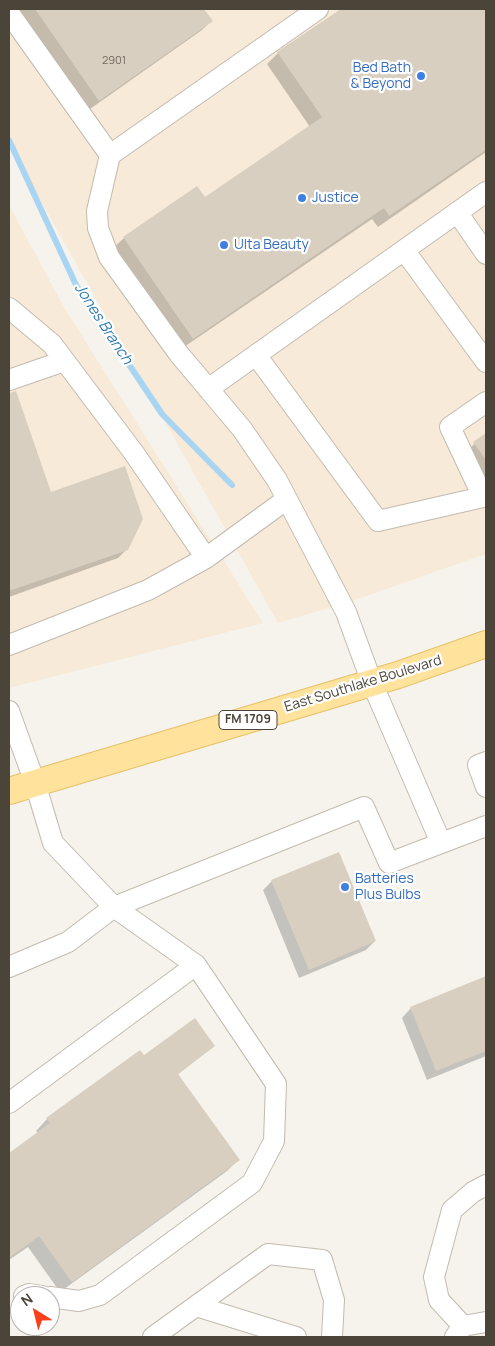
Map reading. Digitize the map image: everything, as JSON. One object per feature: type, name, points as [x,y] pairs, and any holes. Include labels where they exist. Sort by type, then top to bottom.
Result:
[{"type":"main road","name":"East Southlake Boulevard","points":[[9,791],[372,683],[486,644]]},
{"type":"lane","points":[[318,9],[110,155],[97,211],[98,228],[109,257],[179,354],[228,410],[267,464],[288,499],[346,612],[372,683],[442,843]]},
{"type":"lane","points":[[9,13],[110,155]]},
{"type":"lane","points":[[208,389],[486,192]]},
{"type":"lane","points":[[458,212],[486,254]]},
{"type":"lane","points":[[404,250],[486,362]]},
{"type":"lane","points":[[9,308],[52,344],[134,453],[206,558]]},
{"type":"lane","points":[[256,354],[378,521],[483,497],[450,427],[486,402]]},
{"type":"lane","points":[[9,380],[64,361]]},
{"type":"lane","points":[[9,645],[148,590],[206,558],[288,499]]},
{"type":"lane","points":[[9,711],[35,783],[53,843],[114,907],[196,965],[276,1084],[274,1141],[252,1183],[100,1295],[79,1301],[60,1298]]},
{"type":"lane","points":[[486,762],[478,765],[486,787]]},
{"type":"lane","points":[[9,967],[68,942],[114,907],[364,807],[389,863],[486,826]]},
{"type":"lane","points":[[9,1102],[196,965]]},
{"type":"lane","points":[[486,1185],[473,1192],[452,1210],[434,1277],[439,1300],[459,1332],[486,1322]]},
{"type":"lane","points":[[153,1337],[268,1254],[322,1260],[334,1300],[332,1337]]},
{"type":"lane","points":[[196,1306],[296,1337]]},
{"type":"shaded area","points":[[9,9],[486,9],[486,554],[352,601],[278,623],[9,144]]},
{"type":"shaded area","points":[[9,205],[65,309],[263,623],[9,688]]},
{"type":"building","points":[[35,9],[204,9],[213,21],[99,101]]},
{"type":"building","points":[[341,9],[486,9],[486,150],[389,216],[384,208],[193,339],[123,237],[197,186],[205,197],[322,117],[277,52]]},
{"type":"building","points":[[16,391],[51,492],[125,466],[143,519],[128,550],[12,590],[9,589],[9,393]]},
{"type":"building","points":[[486,433],[486,460],[473,442]]},
{"type":"building","points":[[339,852],[376,941],[309,970],[271,880]]},
{"type":"building","points":[[486,976],[486,1051],[436,1071],[410,1007]]},
{"type":"building","points":[[195,1018],[215,1046],[178,1074],[240,1160],[72,1282],[39,1236],[9,1258],[9,1153],[50,1123],[46,1118],[140,1050],[144,1055]]},
{"type":"waterway","name":"Jones Branch","points":[[9,140],[76,285],[162,414],[232,485]]},
{"type":"place","name":"Bed Bath & Beyond","points":[[421,76]]},
{"type":"place","name":"Justice","points":[[302,198]]},
{"type":"place","name":"Ulta Beauty","points":[[224,245]]},
{"type":"place","name":"Batteries Plus Bulbs","points":[[345,887]]}]
